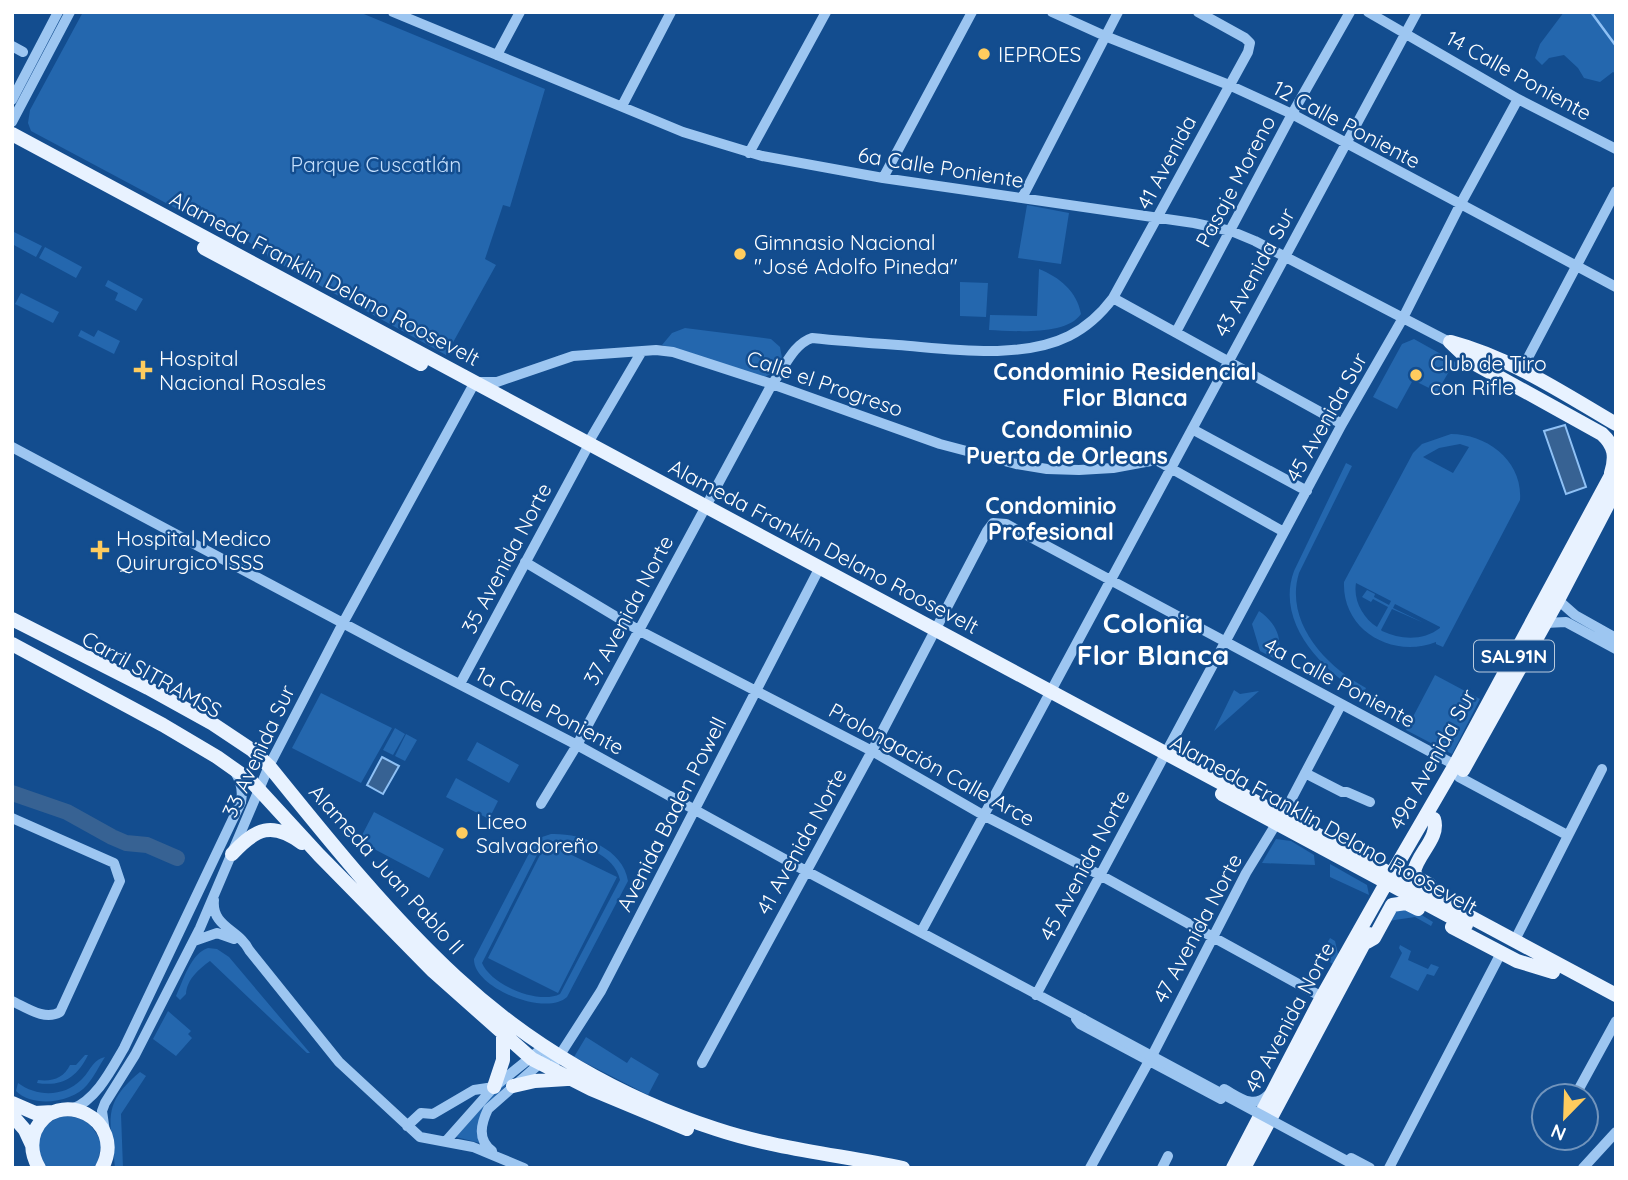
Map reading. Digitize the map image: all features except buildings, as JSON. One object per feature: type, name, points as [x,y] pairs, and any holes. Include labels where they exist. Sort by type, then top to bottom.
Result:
[{"type":"main road","name":"Alameda Franklin Delano Roosevelt","points":[[12,134],[473,387]]},
{"type":"main road","name":"Alameda Franklin Delano Roosevelt","points":[[12,144],[587,446],[1279,819],[1616,995]]},
{"type":"main road","points":[[1450,342],[1475,349],[1522,369],[1615,434]]},
{"type":"main road","points":[[1450,342],[1469,361],[1602,434],[1615,434]]},
{"type":"main road","points":[[1614,477],[1615,434]]},
{"type":"main road","name":"49a Avenida Sur","points":[[1388,889],[1558,600],[1614,477]]},
{"type":"main road","name":"49a Avenida Sur","points":[[1457,771],[1614,477]]},
{"type":"main road","name":"Alameda Juan Pablo II","points":[[12,619],[148,688],[213,724],[252,750],[269,766],[357,873],[422,943],[546,1056],[565,1077],[716,1139],[858,1168]]},
{"type":"main road","name":"Carril SITRAMSS","points":[[12,625],[127,683],[243,748],[269,766]]},
{"type":"main road","name":"Alameda Juan Pablo II","points":[[12,641],[163,725],[232,766],[256,784],[319,855],[433,971],[503,1035],[639,1098],[719,1130],[776,1144],[903,1168]]},
{"type":"main road","name":"Carril SITRAMSS","points":[[12,641],[201,741],[244,769],[256,784]]},
{"type":"main road","points":[[1279,819],[1306,820],[1367,853],[1388,861],[1417,819],[1430,817],[1435,831],[1415,865],[1415,875],[1518,934],[1536,953]]},
{"type":"main road","name":"Alameda Franklin Delano Roosevelt","points":[[1279,819],[1616,1005]]},
{"type":"main road","points":[[1279,819],[1294,841],[1365,880],[1372,890],[1373,908]]},
{"type":"main road","points":[[232,854],[250,836],[272,829],[288,833],[319,855]]},
{"type":"main road","name":"49 Avenida Norte","points":[[1280,1091],[1322,997],[1373,908],[1388,889]]},
{"type":"main road","name":"49 Avenida Norte","points":[[1233,1168],[1256,1134],[1363,945],[1388,889]]},
{"type":"main road","points":[[1363,945],[1374,938],[1392,905],[1403,902],[1517,961],[1553,972]]},
{"type":"main road","points":[[494,1087],[503,1060],[503,1035]]},
{"type":"main road","points":[[513,1086],[565,1077]]},
{"type":"main road","points":[[12,1103],[35,1113],[72,1109],[93,1117],[106,1135],[105,1164]]},
{"type":"main road","points":[[32,1145],[41,1123],[55,1112]]},
{"type":"main road","points":[[12,1115],[25,1130],[38,1168]]},
{"type":"main road","name":"49 Avenida Norte","points":[[1244,1168],[1256,1134]]},
{"type":"street","name":"6a Calle Poniente","points":[[393,12],[696,137],[749,153],[883,178],[1231,231],[1286,256],[1503,370],[1615,434]]},
{"type":"street","points":[[497,55],[520,12]]},
{"type":"street","points":[[622,106],[671,12]]},
{"type":"street","points":[[749,153],[826,12]]},
{"type":"street","points":[[883,178],[972,12]]},
{"type":"street","name":"12 Calle Poniente","points":[[1052,12],[1292,114],[1616,287]]},
{"type":"street","points":[[1022,198],[1118,12]]},
{"type":"street","name":"41 Avenida","points":[[812,338],[1006,351],[1037,347],[1074,334],[1100,315],[1113,298],[1248,52],[1250,43],[1198,12]]},
{"type":"street","name":"Pasaje Moreno","points":[[1176,332],[1292,114],[1350,12]]},
{"type":"street","name":"14 Calle Poniente","points":[[1368,12],[1518,99],[1616,149]]},
{"type":"street","name":"43 Avenida Sur","points":[[921,932],[1416,12]]},
{"type":"street","points":[[12,100],[61,14]]},
{"type":"street","points":[[12,122],[61,14]]},
{"type":"street","points":[[12,46],[23,52]]},
{"type":"street","name":"45 Avenida Sur","points":[[1164,757],[1342,424],[1403,318],[1518,99]]},
{"type":"street","points":[[1522,369],[1616,191]]},
{"type":"street","points":[[1113,298],[1342,424]]},
{"type":"street","name":"37 Avenida Norte","points":[[541,804],[640,631],[772,384],[795,350],[805,340],[812,338]]},
{"type":"street","name":"Calle el Progreso","points":[[473,387],[498,382],[573,356],[642,351],[673,352],[940,444],[1016,464],[1079,470],[1113,468],[1156,460],[1170,470]]},
{"type":"street","name":"35 Avenida Norte","points":[[460,684],[587,446],[642,351]]},
{"type":"street","name":"33 Avenida Sur","points":[[106,1135],[102,1111],[105,1103],[135,1055],[194,941],[232,854],[256,784],[269,766],[342,623],[473,387]]},
{"type":"street","points":[[1192,429],[1307,491]]},
{"type":"street","name":"1a Calle Poniente","points":[[12,447],[577,745],[1360,1168]]},
{"type":"street","points":[[1170,470],[1284,532]]},
{"type":"street","name":"4a Calle Poniente","points":[[987,531],[993,523],[1002,522],[1341,705],[1567,835]]},
{"type":"street","name":"41 Avenida Norte","points":[[702,1063],[872,751],[987,531]]},
{"type":"street","name":"Prolongación Calle Arce","points":[[526,562],[640,631],[872,751],[983,815],[1100,875],[1322,997]]},
{"type":"street","name":"Avenida Baden Powell","points":[[507,1159],[485,1145],[481,1131],[488,1109],[546,1056],[601,991],[819,571]]},
{"type":"street","points":[[1558,600],[1575,615],[1616,638]]},
{"type":"street","points":[[1545,623],[1566,622],[1616,649]]},
{"type":"street","name":"47 Avenida Norte","points":[[1090,1168],[1213,936],[1341,705]]},
{"type":"street","name":"45 Avenida Norte","points":[[1036,995],[1164,757]]},
{"type":"street","name":"33 Avenida Sur","points":[[72,1109],[92,1095],[112,1069],[241,802],[241,783],[232,766]]},
{"type":"street","points":[[1518,934],[1602,769]]},
{"type":"street","points":[[1305,774],[1370,802]]},
{"type":"street","points":[[12,818],[114,863],[120,881],[60,1012],[44,1016],[12,1001]]},
{"type":"street","points":[[214,896],[216,916],[226,928],[246,943],[249,950]]},
{"type":"street","points":[[174,943],[200,928],[226,928]]},
{"type":"street","points":[[194,941],[217,933],[234,939],[249,950],[340,1062],[420,1137],[473,1147],[524,1168]]},
{"type":"street","points":[[1388,1168],[1501,953]]},
{"type":"street","name":"1a Calle Poniente","points":[[1068,1010],[1085,1015],[1151,1056],[1249,1108]]},
{"type":"street","points":[[1583,1082],[1616,1021]]},
{"type":"street","points":[[446,1141],[494,1087],[546,1056]]},
{"type":"street","points":[[407,1126],[421,1112],[433,1114],[474,1090],[494,1087]]},
{"type":"street","points":[[1279,1124],[1256,1134],[1249,1108],[1280,1091]]},
{"type":"street","points":[[1279,1124],[1280,1091]]},
{"type":"street","points":[[1279,1124],[1349,1168]]},
{"type":"street","points":[[1279,1124],[1370,1168]]},
{"type":"street","points":[[1583,1168],[1616,1132]]},
{"type":"street","points":[[1162,1168],[1168,1156]]},
{"type":"green space","name":"Parque Cuscatlán","points":[[83,12],[359,12],[545,89],[510,207],[503,205],[485,259],[496,265],[446,355],[268,257],[266,252],[250,243],[236,229],[216,225],[201,217],[194,218],[31,131],[28,123],[30,110]]},
{"type":"green space","points":[[1564,12],[1616,12],[1616,74],[1613,72],[1600,82],[1584,78],[1564,55],[1549,58],[1542,65],[1535,58],[1540,44]]},
{"type":"green space","points":[[1027,205],[1069,213],[1061,264],[1018,258]]},
{"type":"green space","points":[[12,231],[42,246],[36,257],[12,244]]},
{"type":"green space","points":[[45,247],[82,267],[76,278],[39,258]]},
{"type":"green space","points":[[1039,269],[1066,286],[1076,298],[1081,314],[1074,321],[1052,329],[989,330],[990,315],[1037,316]]},
{"type":"green space","points":[[108,280],[143,299],[136,311],[115,300],[118,293],[105,286]]},
{"type":"green space","points":[[960,282],[988,283],[986,317],[960,316]]},
{"type":"green space","points":[[21,293],[59,312],[53,323],[15,304]]},
{"type":"green space","points":[[685,328],[771,339],[780,347],[782,358],[772,373],[765,377],[662,345],[672,333]]},
{"type":"green space","points":[[81,330],[94,337],[98,330],[120,341],[114,354],[78,336]]},
{"type":"green space","name":"Club de Tiro con Rifle","points":[[1414,339],[1457,363],[1454,370],[1451,368],[1437,392],[1413,380],[1397,409],[1373,397],[1402,344]]},
{"type":"green space","points":[[1451,434],[1477,439],[1500,452],[1509,462],[1516,473],[1519,486],[1520,500],[1443,647],[1436,642],[1403,647],[1373,637],[1351,614],[1344,582],[1413,453],[1422,444]],"holes":[[[1460,444],[1469,447],[1453,473],[1423,457],[1439,448]],[[1356,583],[1391,601],[1389,605],[1367,590],[1362,597],[1388,607],[1377,627],[1367,619],[1360,608]],[[1395,604],[1440,628],[1412,638],[1382,631],[1392,609],[1424,623],[1393,608]]]},
{"type":"green space","points":[[1346,463],[1352,466],[1299,573],[1296,591],[1303,625],[1312,641],[1337,668],[1366,688],[1363,694],[1332,672],[1318,658],[1306,643],[1291,608],[1290,590],[1294,571]]},
{"type":"green space","points":[[1259,611],[1277,632],[1280,645],[1277,660],[1260,651],[1252,624]]},
{"type":"green space","points":[[1435,675],[1480,699],[1452,754],[1406,730]]},
{"type":"green space","points":[[1234,690],[1240,694],[1259,691],[1214,731]]},
{"type":"green space","points":[[321,693],[392,728],[361,783],[292,748]]},
{"type":"green space","points":[[395,728],[405,734],[393,755],[383,750]]},
{"type":"green space","points":[[406,734],[417,740],[405,761],[395,756]]},
{"type":"green space","points":[[477,742],[519,765],[509,783],[467,760]]},
{"type":"green space","points":[[456,778],[498,801],[489,819],[446,797]]},
{"type":"green space","points":[[374,812],[444,849],[429,878],[359,841]]},
{"type":"green space","points":[[563,834],[599,845],[618,860],[628,881],[567,997],[543,1004],[497,989],[477,970],[474,959],[535,842],[542,837]],"holes":[[[565,842],[585,847],[604,857],[617,871],[620,880],[560,994],[551,997],[528,995],[495,979],[482,963],[542,845],[546,843],[488,958],[558,993],[617,877],[547,843]]]},
{"type":"green space","points":[[1276,839],[1291,841],[1314,855],[1315,865],[1262,863]]},
{"type":"green space","points":[[1330,864],[1367,885],[1369,895],[1330,877]]},
{"type":"green space","points":[[1397,907],[1415,911],[1433,922],[1431,926],[1415,917],[1388,921]]},
{"type":"green space","points":[[1330,938],[1335,941],[1338,954],[1333,964],[1320,956]]},
{"type":"green space","points":[[1400,945],[1411,951],[1408,960],[1428,969],[1431,964],[1439,967],[1434,976],[1427,974],[1418,991],[1390,977],[1402,953]]},
{"type":"green space","points":[[208,948],[217,949],[229,957],[310,1053],[210,961],[191,979],[186,994],[180,1000],[176,996],[192,961]]},
{"type":"green space","points":[[168,1011],[191,1031],[188,1034],[192,1038],[176,1056],[153,1039]]},
{"type":"green space","points":[[586,1037],[627,1063],[631,1057],[659,1074],[648,1095],[574,1057]]},
{"type":"green space","points":[[88,1055],[84,1063],[68,1079],[62,1082],[37,1083],[38,1080],[53,1080],[61,1076],[70,1065],[76,1065]]},
{"type":"green space","points":[[105,1057],[87,1085],[72,1096],[42,1101],[32,1100],[16,1091],[18,1083],[42,1093],[67,1090],[81,1080],[97,1061]]},
{"type":"green space","points":[[140,1072],[146,1076],[121,1114],[123,1168],[115,1168],[111,1126],[113,1104],[127,1084]]},
{"type":"green space","points":[[507,1079],[507,1085],[489,1103],[480,1118],[480,1143],[456,1137]]},
{"type":"green space","points":[[63,1116],[83,1120],[98,1136],[102,1143],[96,1168],[43,1168],[39,1151],[40,1136],[47,1125]]},
{"type":"shaded area","points":[[1565,425],[1586,487],[1566,494],[1544,431]]},
{"type":"shaded area","points":[[382,757],[399,766],[383,794],[367,785]]},
{"type":"waterway","points":[[1591,12],[1616,46]]},
{"type":"waterway","points":[[12,793],[67,812],[126,843],[147,845],[177,858]]},
{"type":"place","name":"IEPROES","points":[[984,54]]},
{"type":"place","name":"Gimnasio Nacional \"José Adolfo Pineda\"","points":[[740,254]]},
{"type":"place","name":"Hospital Nacional Rosales","points":[[143,370]]},
{"type":"place","name":"Club de Tiro con Rifle","points":[[1416,375]]},
{"type":"place","name":"Hospital Medico Quirurgico ISSS","points":[[100,550]]},
{"type":"place","name":"Liceo Salvadoreño","points":[[462,833]]},
{"type":"district","name":"Condominio Residencial Flor Blanca","points":[[1125,384]]},
{"type":"district","name":"Condominio Puerta de Orleans","points":[[1067,442]]},
{"type":"district","name":"Condominio Profesional","points":[[1051,518]]},
{"type":"district","name":"Colonia Flor Blanca","points":[[1153,638]]}]
